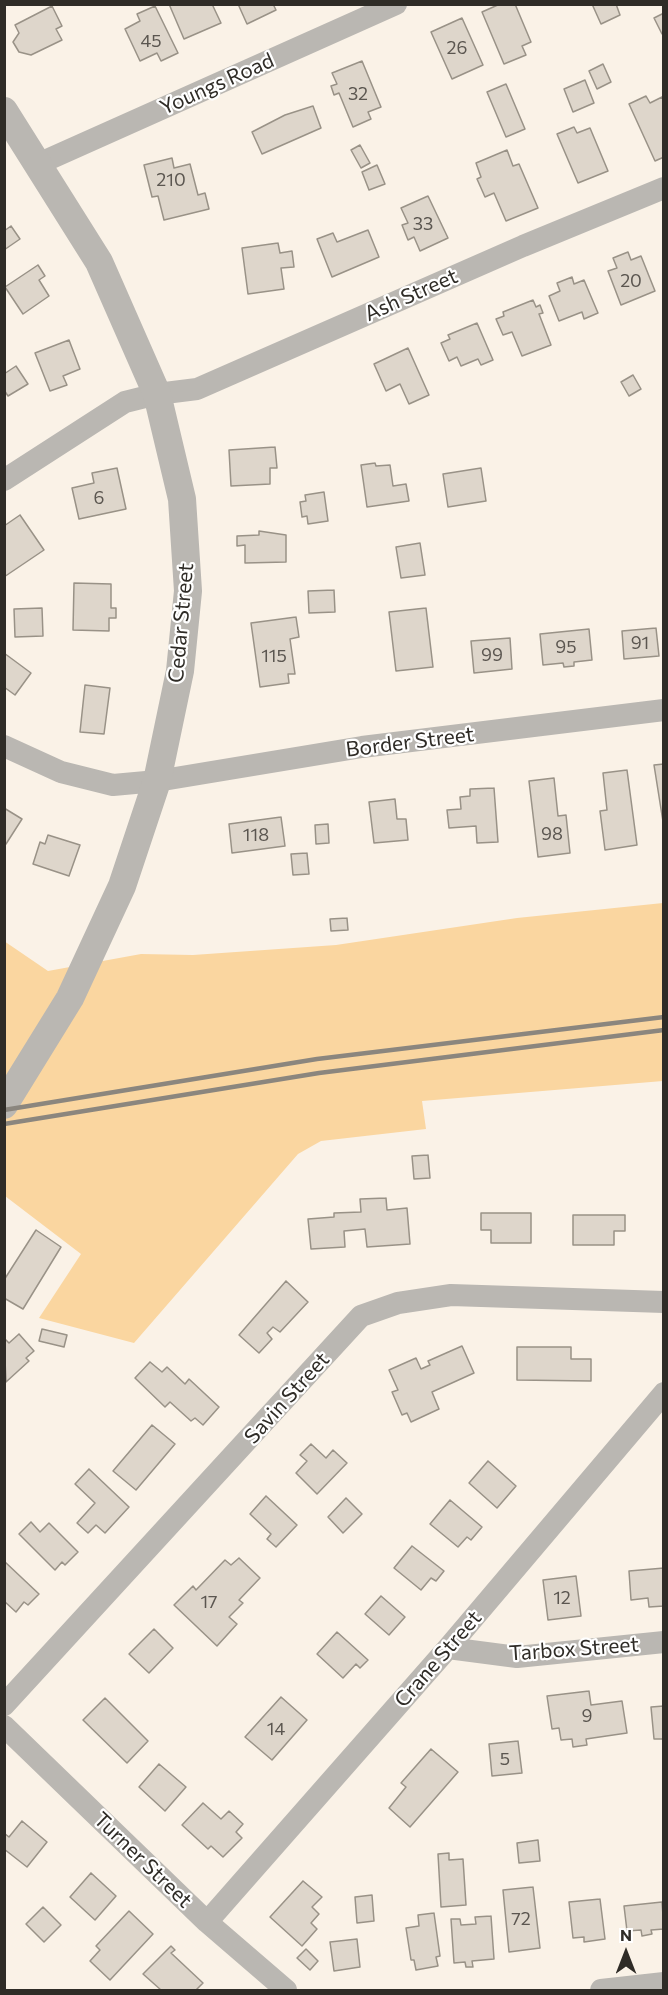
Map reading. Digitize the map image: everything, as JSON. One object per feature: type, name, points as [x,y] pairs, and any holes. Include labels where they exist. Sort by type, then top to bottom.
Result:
[{"type":"street","name":"Youngs Road","points":[[38,164],[396,4]]},
{"type":"street","name":"Cedar Street","points":[[4,111],[99,262],[157,394],[182,499],[188,591],[180,671],[157,781],[122,886],[97,943],[59,1017],[8,1100]]},
{"type":"street","name":"Ash Street","points":[[4,480],[116,406],[157,394],[197,389],[523,246],[663,188]]},
{"type":"street","name":"Border Street","points":[[4,746],[61,772],[109,784],[157,781],[362,747],[663,710]]},
{"type":"street","name":"Savin Street","points":[[4,1705],[361,1316],[398,1303],[452,1294],[663,1302]]},
{"type":"street","name":"Crane Street","points":[[207,1922],[448,1648],[663,1393]]},
{"type":"street","name":"Tarbox Street","points":[[448,1648],[517,1657],[663,1642]]},
{"type":"street","name":"Turner Street","points":[[4,1726],[207,1922],[286,1990]]},
{"type":"street","points":[[601,1990],[663,1983]]},
{"type":"shaded area","points":[[663,903],[663,1081],[422,1101],[426,1129],[321,1141],[298,1154],[134,1343],[39,1318],[81,1254],[5,1196],[4,941],[48,971],[141,954],[193,955],[336,945],[517,918]]},
{"type":"building","points":[[169,4],[212,4],[221,23],[184,39]]},
{"type":"building","points":[[238,4],[273,4],[276,10],[247,24]]},
{"type":"building","points":[[500,4],[515,4],[531,42],[522,46],[526,55],[504,64],[482,12]]},
{"type":"building","points":[[592,4],[616,4],[620,15],[601,24]]},
{"type":"building","points":[[52,6],[62,26],[56,29],[62,40],[31,55],[19,52],[13,42],[19,33],[15,25]]},
{"type":"building","points":[[155,6],[178,53],[161,61],[157,53],[140,61],[125,29],[140,21],[137,14]]},
{"type":"building","points":[[664,13],[664,34],[662,34],[654,18]]},
{"type":"building","points":[[462,18],[483,65],[452,79],[431,32]]},
{"type":"building","points":[[362,61],[381,107],[368,112],[371,119],[353,127],[339,93],[334,95],[331,86],[337,84],[332,73]]},
{"type":"building","points":[[603,64],[611,82],[597,89],[589,71]]},
{"type":"building","points":[[585,80],[594,103],[573,112],[564,89]]},
{"type":"building","points":[[506,84],[525,129],[506,137],[487,92]]},
{"type":"building","points":[[646,96],[650,103],[662,97],[664,100],[664,157],[655,161],[629,104]]},
{"type":"building","points":[[313,106],[321,128],[262,154],[252,132],[285,115]]},
{"type":"building","points":[[574,127],[577,133],[590,128],[608,171],[578,183],[557,134]]},
{"type":"building","points":[[360,145],[370,163],[361,168],[351,150]]},
{"type":"building","points":[[507,150],[513,166],[519,164],[538,208],[506,221],[494,193],[485,197],[477,179],[481,177],[476,163]]},
{"type":"building","points":[[172,158],[174,168],[190,164],[198,195],[205,193],[209,209],[164,220],[158,196],[152,197],[144,165]]},
{"type":"building","points":[[377,165],[385,184],[369,190],[362,172]]},
{"type":"building","points":[[428,196],[448,238],[420,251],[414,237],[408,240],[402,225],[408,223],[401,208]]},
{"type":"building","points":[[11,226],[20,239],[4,250],[4,231]]},
{"type":"building","points":[[368,230],[379,257],[332,277],[317,239],[333,233],[337,242]]},
{"type":"building","points":[[278,243],[280,253],[292,251],[294,267],[281,268],[284,289],[248,294],[242,248]]},
{"type":"building","points":[[628,252],[631,260],[641,256],[655,291],[621,305],[608,271],[617,268],[613,258]]},
{"type":"building","points":[[38,265],[45,276],[39,280],[49,296],[23,314],[5,287]]},
{"type":"building","points":[[572,277],[574,284],[584,280],[598,313],[584,319],[582,312],[559,321],[549,296],[560,291],[557,283]]},
{"type":"building","points":[[533,300],[536,307],[540,305],[543,313],[539,314],[551,345],[522,356],[512,332],[503,335],[496,319],[504,316],[503,312]]},
{"type":"building","points":[[477,323],[493,360],[481,365],[478,359],[461,366],[457,357],[449,361],[441,343],[450,339],[448,335]]},
{"type":"building","points":[[69,340],[80,369],[63,376],[67,385],[50,391],[35,353]]},
{"type":"building","points":[[408,348],[429,395],[409,404],[400,384],[386,391],[374,364]]},
{"type":"building","points":[[16,366],[28,384],[8,396],[4,390],[4,374]]},
{"type":"building","points":[[633,375],[641,389],[629,396],[621,382]]},
{"type":"building","points":[[275,447],[277,468],[270,468],[270,484],[231,486],[229,450]]},
{"type":"building","points":[[375,463],[376,466],[390,465],[393,486],[406,484],[409,501],[367,507],[361,465]]},
{"type":"building","points":[[117,468],[126,509],[79,519],[72,488],[94,483],[92,473]]},
{"type":"building","points":[[481,468],[486,501],[448,507],[443,474]]},
{"type":"building","points":[[324,492],[328,521],[308,524],[307,516],[302,517],[300,502],[306,501],[305,495]]},
{"type":"building","points":[[20,515],[44,550],[4,577],[4,526]]},
{"type":"building","points":[[259,531],[286,535],[286,562],[245,563],[245,545],[237,546],[237,536],[259,535]]},
{"type":"building","points":[[420,543],[425,575],[401,578],[396,547]]},
{"type":"building","points":[[74,583],[111,584],[111,608],[116,608],[116,618],[109,618],[109,631],[73,630]]},
{"type":"building","points":[[334,590],[335,612],[309,613],[308,591]]},
{"type":"building","points":[[42,608],[43,636],[15,637],[14,609]]},
{"type":"building","points":[[426,608],[433,667],[396,671],[389,612]]},
{"type":"building","points":[[296,617],[299,637],[290,639],[295,674],[288,674],[289,683],[260,687],[251,623]]},
{"type":"building","points":[[656,628],[659,656],[624,659],[622,631]]},
{"type":"building","points":[[589,629],[592,660],[574,662],[574,666],[564,667],[563,663],[543,665],[540,634]]},
{"type":"building","points":[[510,638],[512,669],[474,673],[471,641]]},
{"type":"building","points":[[4,653],[31,673],[15,695],[4,687]]},
{"type":"building","points":[[85,685],[110,688],[104,734],[80,732]]},
{"type":"building","points":[[664,764],[664,828],[654,765]]},
{"type":"building","points":[[627,770],[637,845],[605,850],[600,811],[607,810],[603,773]]},
{"type":"building","points":[[554,778],[558,816],[566,815],[570,853],[538,857],[529,781]]},
{"type":"building","points":[[494,788],[498,842],[477,843],[476,826],[449,828],[447,810],[461,809],[460,797],[470,796],[470,789]]},
{"type":"building","points":[[395,799],[397,819],[406,819],[408,840],[374,843],[369,802]]},
{"type":"building","points":[[4,808],[22,819],[6,844],[4,843]]},
{"type":"building","points":[[281,817],[285,846],[232,853],[229,824]]},
{"type":"building","points":[[328,824],[329,843],[316,844],[315,825]]},
{"type":"building","points":[[48,835],[80,845],[69,876],[33,864],[40,842],[45,844]]},
{"type":"building","points":[[307,853],[309,874],[293,875],[291,854]]},
{"type":"building","points":[[347,918],[348,930],[331,931],[330,919]]},
{"type":"building","points":[[428,1155],[430,1178],[414,1179],[412,1156]]},
{"type":"building","points":[[386,1198],[387,1210],[407,1208],[410,1244],[367,1247],[365,1229],[344,1231],[345,1247],[311,1249],[308,1219],[334,1217],[334,1213],[361,1212],[360,1199]]},
{"type":"building","points":[[481,1213],[531,1213],[531,1243],[491,1243],[491,1230],[481,1230]]},
{"type":"building","points":[[573,1215],[625,1215],[625,1231],[614,1231],[614,1245],[573,1245]]},
{"type":"building","points":[[36,1230],[61,1247],[23,1309],[4,1298],[4,1280]]},
{"type":"building","points":[[286,1281],[308,1302],[280,1332],[273,1327],[267,1333],[272,1339],[259,1353],[239,1335]]},
{"type":"building","points":[[42,1329],[67,1335],[64,1347],[39,1341]]},
{"type":"building","points":[[19,1334],[34,1351],[26,1358],[29,1361],[6,1382],[4,1338],[9,1343]]},
{"type":"building","points":[[462,1346],[474,1373],[432,1392],[439,1409],[411,1422],[407,1413],[402,1415],[392,1392],[398,1390],[389,1370],[416,1358],[421,1369],[430,1365],[428,1361]]},
{"type":"building","points":[[517,1347],[571,1347],[571,1359],[591,1359],[591,1381],[517,1380]]},
{"type":"building","points":[[150,1362],[162,1372],[167,1367],[185,1384],[189,1379],[219,1407],[203,1425],[195,1418],[191,1421],[170,1402],[165,1407],[135,1378]]},
{"type":"building","points":[[152,1425],[175,1444],[136,1490],[113,1471]]},
{"type":"building","points":[[311,1444],[326,1458],[333,1450],[347,1463],[317,1494],[296,1473],[307,1461],[300,1455]]},
{"type":"building","points":[[488,1461],[516,1486],[497,1508],[469,1483]]},
{"type":"building","points":[[89,1469],[129,1507],[105,1533],[96,1525],[88,1533],[77,1523],[95,1503],[75,1484]]},
{"type":"building","points":[[266,1496],[297,1525],[276,1547],[267,1539],[271,1534],[250,1514]]},
{"type":"building","points":[[346,1498],[362,1514],[343,1533],[328,1517]]},
{"type":"building","points":[[450,1500],[482,1527],[471,1540],[467,1537],[458,1547],[430,1524]]},
{"type":"building","points":[[31,1522],[40,1532],[49,1523],[78,1552],[65,1565],[62,1562],[55,1570],[19,1534]]},
{"type":"building","points":[[412,1546],[444,1571],[436,1581],[431,1578],[421,1590],[394,1568]]},
{"type":"building","points":[[239,1558],[260,1578],[239,1600],[243,1603],[229,1617],[237,1624],[217,1646],[174,1605],[193,1586],[196,1590],[225,1560],[231,1565]]},
{"type":"building","points":[[4,1561],[39,1594],[28,1605],[24,1602],[16,1612],[4,1601]]},
{"type":"building","points":[[664,1568],[664,1606],[649,1607],[648,1598],[631,1600],[629,1571]]},
{"type":"building","points":[[576,1576],[581,1616],[548,1620],[543,1580]]},
{"type":"building","points":[[381,1596],[405,1617],[389,1635],[365,1614]]},
{"type":"building","points":[[154,1629],[173,1648],[149,1673],[129,1654]]},
{"type":"building","points":[[337,1632],[368,1660],[360,1668],[356,1664],[343,1678],[317,1654]]},
{"type":"building","points":[[589,1691],[591,1705],[622,1701],[627,1733],[586,1739],[587,1745],[573,1747],[572,1739],[561,1740],[559,1728],[552,1729],[547,1696]]},
{"type":"building","points":[[281,1697],[307,1720],[272,1760],[245,1737]]},
{"type":"building","points":[[105,1698],[148,1741],[127,1763],[83,1720]]},
{"type":"building","points":[[664,1706],[664,1739],[654,1739],[651,1707]]},
{"type":"building","points":[[518,1741],[522,1773],[492,1776],[489,1744]]},
{"type":"building","points":[[431,1749],[458,1772],[410,1827],[389,1808],[406,1787],[401,1783]]},
{"type":"building","points":[[159,1764],[186,1787],[165,1811],[139,1787]]},
{"type":"building","points":[[203,1803],[221,1819],[229,1811],[243,1824],[236,1832],[242,1838],[223,1857],[211,1846],[208,1849],[182,1825]]},
{"type":"building","points":[[22,1821],[47,1842],[27,1867],[4,1849],[4,1833],[9,1837]]},
{"type":"building","points":[[538,1840],[540,1861],[519,1863],[517,1843]]},
{"type":"building","points":[[449,1853],[449,1860],[463,1859],[466,1905],[441,1907],[438,1854]]},
{"type":"building","points":[[91,1873],[116,1896],[95,1920],[70,1897]]},
{"type":"building","points":[[303,1881],[322,1897],[312,1907],[319,1914],[311,1923],[317,1929],[302,1946],[270,1917]]},
{"type":"building","points":[[533,1887],[540,1948],[509,1952],[503,1890]]},
{"type":"building","points":[[372,1895],[374,1921],[357,1923],[355,1897]]},
{"type":"building","points":[[600,1899],[605,1939],[584,1942],[584,1937],[573,1938],[569,1902]]},
{"type":"building","points":[[662,1902],[664,1929],[651,1930],[652,1934],[642,1936],[641,1930],[627,1931],[624,1906]]},
{"type":"building","points":[[43,1907],[61,1925],[44,1942],[26,1924]]},
{"type":"building","points":[[129,1911],[153,1934],[110,1980],[90,1961],[100,1950],[96,1946]]},
{"type":"building","points":[[434,1913],[440,1956],[436,1957],[438,1966],[416,1970],[414,1960],[411,1960],[406,1928],[419,1926],[418,1915]]},
{"type":"building","points":[[491,1916],[494,1959],[472,1961],[473,1967],[466,1967],[465,1962],[454,1963],[451,1919],[460,1919],[461,1925],[476,1924],[475,1917]]},
{"type":"building","points":[[357,1939],[360,1967],[334,1971],[330,1942]]},
{"type":"building","points":[[171,1946],[175,1950],[171,1953],[203,1983],[196,1990],[161,1990],[143,1974]]},
{"type":"building","points":[[306,1949],[318,1961],[310,1970],[297,1958]]},
{"type":"railway","points":[[4,1110],[317,1059],[664,1017]]},
{"type":"railway","points":[[4,1124],[319,1073],[664,1030]]}]
